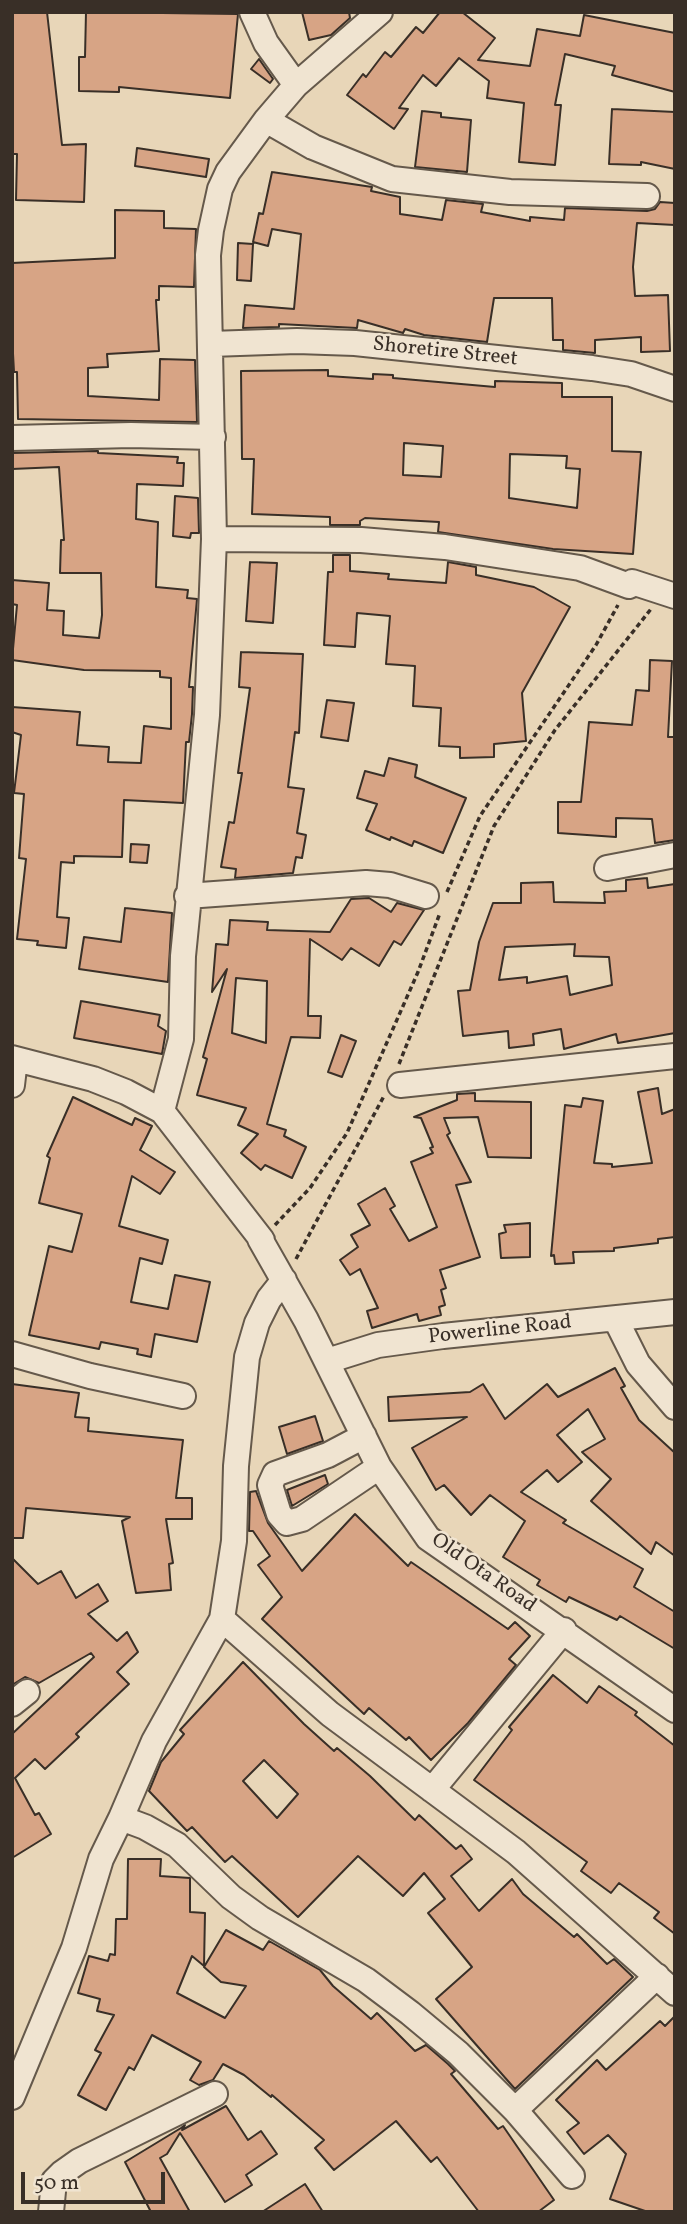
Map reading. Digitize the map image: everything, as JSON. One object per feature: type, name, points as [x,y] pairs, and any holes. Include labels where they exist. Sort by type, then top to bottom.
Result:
[{"type":"street","points":[[252,12],[267,43],[296,85]]},
{"type":"street","points":[[162,1111],[181,1039],[187,896],[207,715],[214,539],[208,255],[220,189],[242,150],[296,85],[380,12]]},
{"type":"street","points":[[266,120],[313,147],[392,179],[496,191],[647,196]]},
{"type":"street","name":"Shoretire Street","points":[[211,344],[297,341],[355,343],[592,368],[667,386]]},
{"type":"street","points":[[12,438],[131,435],[213,437]]},
{"type":"street","points":[[214,539],[361,540],[445,547],[580,568],[650,589]]},
{"type":"street","points":[[607,868],[675,855]]},
{"type":"street","points":[[187,896],[285,891],[366,883],[390,885],[438,900]]},
{"type":"street","points":[[394,1082],[675,1056]]},
{"type":"street","points":[[12,1085],[14,1058]]},
{"type":"street","name":"Old Ota Road","points":[[14,1058],[93,1079],[162,1111],[261,1240],[327,1361],[379,1467],[428,1538],[564,1630],[675,1710]]},
{"type":"street","points":[[12,2097],[74,1948],[101,1859],[154,1741],[222,1619],[234,1541],[236,1466],[247,1357],[257,1323],[281,1275]]},
{"type":"street","name":"Powerline Road","points":[[327,1361],[378,1345],[430,1337],[675,1312]]},
{"type":"street","points":[[616,1320],[638,1364],[675,1407]]},
{"type":"street","points":[[12,1354],[90,1376],[183,1396]]},
{"type":"street","points":[[364,1436],[328,1455],[281,1470],[273,1477],[271,1490],[279,1514],[287,1523],[296,1521],[379,1467]]},
{"type":"street","points":[[328,1455],[345,1489]]},
{"type":"street","points":[[222,1619],[330,1714],[516,1852],[675,1993]]},
{"type":"street","points":[[432,1790],[564,1630]]},
{"type":"street","points":[[121,1818],[145,1827],[177,1845],[240,1904],[388,1997],[458,2053],[515,2110],[572,2176]]},
{"type":"street","points":[[515,2110],[657,1976]]},
{"type":"street","points":[[51,2212],[54,2181],[62,2173],[79,2161],[215,2094]]},
{"type":"path","points":[[261,1240],[310,1188],[347,1133],[418,972],[438,900],[480,816],[596,645],[650,589]]},
{"type":"path","points":[[281,1275],[394,1082],[494,826],[650,589]]},
{"type":"building","points":[[12,12],[47,12],[62,145],[86,144],[84,202],[16,200],[17,154],[12,154]]},
{"type":"building","points":[[86,12],[238,14],[230,98],[119,87],[119,92],[79,91],[79,57],[85,57]]},
{"type":"building","points":[[302,12],[349,12],[350,18],[331,35],[309,40]]},
{"type":"building","points":[[440,12],[462,12],[495,38],[478,60],[530,66],[537,29],[580,36],[584,15],[675,33],[675,92],[612,75],[615,66],[565,54],[555,105],[561,105],[555,165],[519,162],[524,103],[487,98],[489,81],[459,58],[436,86],[423,75],[399,108],[408,109],[394,129],[347,95],[363,74],[366,77],[385,52],[391,57],[416,27],[423,33]]},
{"type":"building","points":[[259,59],[273,79],[270,83],[251,69]]},
{"type":"building","points":[[612,109],[675,112],[675,169],[641,162],[641,165],[609,164]]},
{"type":"building","points":[[422,111],[441,113],[441,117],[471,120],[467,172],[415,167]]},
{"type":"building","points":[[137,148],[209,159],[206,177],[135,166]]},
{"type":"building","points":[[272,172],[372,187],[371,191],[400,197],[400,214],[442,220],[446,200],[483,204],[481,212],[530,221],[530,217],[564,220],[565,208],[647,211],[655,209],[660,202],[675,203],[675,225],[637,223],[633,267],[635,296],[668,295],[670,351],[641,352],[641,337],[595,340],[595,353],[563,350],[563,340],[553,340],[552,298],[494,298],[487,342],[424,335],[405,329],[403,333],[358,320],[357,328],[279,324],[279,327],[243,328],[245,305],[294,309],[301,234],[272,229],[268,246],[253,242],[259,213],[263,214]]},
{"type":"building","points":[[115,210],[164,211],[164,228],[196,229],[194,287],[159,286],[159,300],[156,300],[159,351],[107,354],[108,367],[88,368],[88,396],[159,400],[160,359],[195,360],[197,422],[18,419],[17,372],[14,372],[12,335],[12,263],[115,258]]},
{"type":"building","points":[[238,243],[253,244],[251,281],[237,280]]},
{"type":"building","points":[[328,370],[328,376],[373,379],[373,374],[393,375],[393,378],[495,387],[495,381],[562,383],[562,397],[612,397],[612,451],[641,452],[633,554],[553,549],[438,532],[439,522],[365,518],[360,521],[360,525],[330,525],[330,517],[252,514],[254,459],[242,459],[241,371]],"holes":[[[404,443],[443,446],[441,477],[403,475]],[[510,454],[567,456],[566,468],[580,469],[577,508],[509,498]]]},
{"type":"building","points":[[98,451],[178,457],[177,463],[184,463],[183,486],[137,484],[136,519],[158,522],[156,587],[188,590],[187,598],[197,599],[189,687],[193,687],[192,714],[189,742],[186,742],[183,803],[124,800],[122,857],[74,856],[74,863],[61,862],[57,917],[69,918],[66,948],[37,945],[38,941],[17,939],[26,859],[19,858],[24,794],[14,793],[21,735],[12,732],[12,707],[80,712],[77,745],[109,747],[108,762],[141,763],[144,726],[171,729],[171,678],[160,677],[160,671],[84,670],[12,660],[17,605],[12,604],[12,580],[49,583],[47,610],[64,611],[63,635],[99,638],[102,615],[101,573],[60,573],[61,540],[64,540],[59,467],[12,469],[12,453]]},
{"type":"building","points":[[175,496],[198,498],[199,533],[191,533],[190,538],[173,536]]},
{"type":"building","points":[[333,555],[350,555],[350,571],[389,574],[388,579],[446,583],[448,562],[476,567],[476,575],[534,587],[570,607],[522,693],[526,741],[494,744],[494,757],[460,758],[460,747],[439,746],[441,708],[413,706],[415,666],[386,664],[390,616],[357,613],[355,647],[324,645],[328,572],[333,572]]},
{"type":"building","points":[[250,562],[277,563],[273,623],[246,621]]},
{"type":"building","points":[[241,652],[303,654],[299,733],[295,732],[288,787],[304,789],[297,833],[306,835],[302,858],[296,857],[293,873],[235,878],[236,869],[221,867],[229,822],[234,823],[250,688],[239,687]]},
{"type":"building","points":[[650,660],[672,661],[668,737],[675,737],[675,840],[655,843],[652,819],[616,818],[616,837],[558,833],[558,802],[581,802],[589,722],[632,725],[636,690],[649,691]]},
{"type":"building","points":[[327,700],[354,703],[348,741],[321,737]]},
{"type":"building","points":[[389,758],[417,765],[415,777],[466,798],[443,853],[414,841],[412,846],[366,830],[377,804],[357,798],[365,771],[384,776]]},
{"type":"building","points":[[131,844],[149,845],[147,863],[130,862]]},
{"type":"building","points":[[647,878],[648,888],[675,884],[675,1033],[618,1043],[616,1034],[564,1049],[561,1029],[533,1034],[534,1045],[509,1048],[508,1031],[463,1036],[458,991],[470,990],[479,942],[493,903],[521,903],[521,883],[553,882],[554,902],[605,903],[604,892],[626,891],[626,880]],"holes":[[[575,944],[574,956],[609,957],[612,985],[570,995],[567,976],[527,983],[527,977],[499,980],[505,947]]]},
{"type":"building","points":[[369,898],[391,912],[397,903],[424,910],[401,945],[394,941],[379,966],[351,948],[342,960],[310,939],[308,1016],[321,1016],[320,1038],[291,1037],[267,1124],[286,1130],[284,1136],[306,1147],[292,1178],[265,1165],[261,1170],[241,1153],[258,1134],[238,1125],[246,1108],[197,1095],[207,1059],[203,1057],[227,969],[212,992],[216,944],[228,945],[230,920],[268,922],[267,930],[330,932],[351,899]],"holes":[[[236,978],[267,981],[266,1043],[232,1033]]]},
{"type":"building","points":[[125,908],[172,913],[168,982],[79,969],[84,937],[121,942]]},
{"type":"building","points":[[81,1001],[160,1015],[158,1026],[166,1031],[162,1054],[74,1038]]},
{"type":"building","points":[[341,1035],[356,1041],[342,1077],[328,1072]]},
{"type":"building","points":[[658,1088],[662,1114],[675,1109],[675,1237],[658,1239],[658,1243],[614,1248],[614,1251],[573,1252],[574,1263],[555,1264],[554,1255],[551,1256],[565,1105],[581,1107],[583,1098],[603,1101],[594,1163],[612,1164],[612,1167],[652,1163],[638,1092]]},
{"type":"building","points":[[475,1093],[475,1101],[531,1102],[531,1158],[488,1157],[478,1117],[444,1118],[450,1133],[447,1135],[471,1182],[456,1185],[480,1257],[440,1270],[446,1288],[441,1290],[445,1305],[439,1307],[441,1315],[419,1321],[417,1314],[372,1328],[367,1311],[378,1308],[360,1269],[350,1275],[340,1260],[358,1247],[351,1235],[370,1225],[358,1204],[385,1188],[395,1206],[390,1209],[409,1241],[437,1227],[411,1162],[433,1153],[430,1148],[433,1147],[421,1118],[414,1117],[457,1100],[457,1094]]},
{"type":"building","points":[[73,1097],[132,1125],[135,1118],[152,1126],[140,1150],[175,1172],[160,1194],[132,1176],[119,1226],[168,1240],[162,1264],[140,1258],[131,1302],[168,1309],[175,1275],[210,1282],[197,1342],[155,1334],[151,1357],[137,1354],[138,1349],[101,1342],[99,1349],[29,1335],[49,1246],[72,1252],[82,1214],[39,1203],[50,1158],[47,1156]]},
{"type":"building","points":[[530,1223],[530,1257],[501,1258],[499,1234],[506,1232],[504,1225]]},
{"type":"building","points":[[615,1368],[625,1386],[621,1388],[639,1420],[675,1453],[675,1556],[656,1542],[651,1554],[591,1501],[611,1479],[582,1452],[605,1439],[588,1409],[557,1435],[582,1462],[558,1482],[547,1470],[521,1492],[566,1520],[563,1523],[643,1569],[634,1587],[675,1612],[675,1649],[620,1616],[617,1620],[569,1597],[566,1602],[537,1585],[540,1580],[503,1557],[525,1521],[490,1495],[471,1515],[444,1485],[436,1490],[412,1448],[467,1417],[389,1421],[388,1397],[470,1392],[483,1384],[505,1419],[547,1384],[558,1397]]},
{"type":"building","points":[[12,1384],[79,1393],[75,1417],[89,1418],[88,1431],[183,1440],[176,1498],[192,1498],[192,1519],[166,1519],[173,1563],[169,1564],[171,1590],[136,1593],[122,1521],[130,1517],[26,1508],[23,1538],[12,1538]]},
{"type":"building","points":[[315,1416],[323,1441],[287,1454],[279,1427]]},
{"type":"building","points":[[325,1475],[328,1484],[292,1506],[287,1490]]},
{"type":"building","points":[[256,1491],[268,1523],[302,1571],[355,1514],[408,1566],[411,1562],[508,1629],[515,1622],[530,1636],[509,1659],[516,1665],[468,1723],[431,1760],[409,1737],[406,1740],[369,1708],[364,1714],[262,1619],[282,1597],[258,1565],[270,1556],[253,1531],[249,1531],[250,1492]]},
{"type":"building","points":[[12,1558],[38,1584],[61,1571],[76,1598],[98,1584],[108,1601],[88,1614],[117,1641],[127,1632],[138,1652],[117,1672],[129,1684],[76,1734],[79,1737],[45,1769],[35,1759],[15,1778],[35,1815],[39,1813],[51,1834],[12,1858],[12,1734],[94,1657],[91,1653],[39,1683],[25,1677],[12,1685]]},
{"type":"building","points":[[243,1662],[304,1724],[334,1751],[337,1748],[370,1776],[415,1820],[419,1815],[456,1849],[461,1845],[472,1859],[451,1876],[479,1911],[512,1879],[523,1894],[574,1937],[577,1934],[607,1964],[614,1959],[633,1977],[515,2089],[436,1999],[472,1967],[428,1913],[445,1899],[424,1873],[403,1896],[358,1856],[298,1917],[232,1856],[225,1862],[192,1827],[187,1831],[149,1791],[161,1762],[184,1734],[180,1730]],"holes":[[[264,1760],[298,1794],[277,1818],[243,1781]]]},
{"type":"building","points":[[553,1675],[587,1703],[599,1686],[637,1712],[635,1715],[675,1746],[675,1934],[654,1918],[659,1912],[619,1883],[611,1893],[581,1871],[587,1862],[474,1780],[512,1730],[509,1727]]},
{"type":"building","points":[[128,1859],[161,1859],[160,1876],[190,1878],[190,1912],[205,1913],[204,1966],[192,1956],[177,1993],[225,2018],[246,1986],[221,1982],[204,1967],[226,1930],[263,1950],[269,1941],[320,1970],[333,1986],[371,2019],[377,2013],[415,2051],[426,2045],[448,2064],[455,2071],[451,2074],[498,2129],[503,2126],[554,2200],[538,2212],[479,2212],[437,2157],[431,2162],[396,2121],[334,2170],[315,2148],[324,2140],[272,2095],[271,2097],[244,2075],[223,2064],[213,2080],[199,2085],[190,2080],[201,2062],[152,2035],[134,2070],[129,2067],[106,2110],[78,2095],[101,2053],[95,2050],[114,2015],[97,2011],[100,1999],[78,1993],[89,1956],[108,1961],[110,1954],[115,1955],[116,1919],[127,1919]]},
{"type":"building","points":[[675,2016],[675,2212],[648,2212],[610,2199],[626,2154],[608,2135],[584,2154],[567,2132],[579,2123],[556,2100],[597,2060],[606,2070],[660,2021],[665,2026]]},
{"type":"building","points":[[226,2106],[248,2140],[261,2131],[277,2154],[246,2175],[252,2185],[225,2202],[180,2133],[167,2154],[160,2158],[190,2212],[151,2212],[125,2162],[185,2125],[182,2130]]},
{"type":"building","points":[[305,2184],[323,2212],[262,2212]]}]
